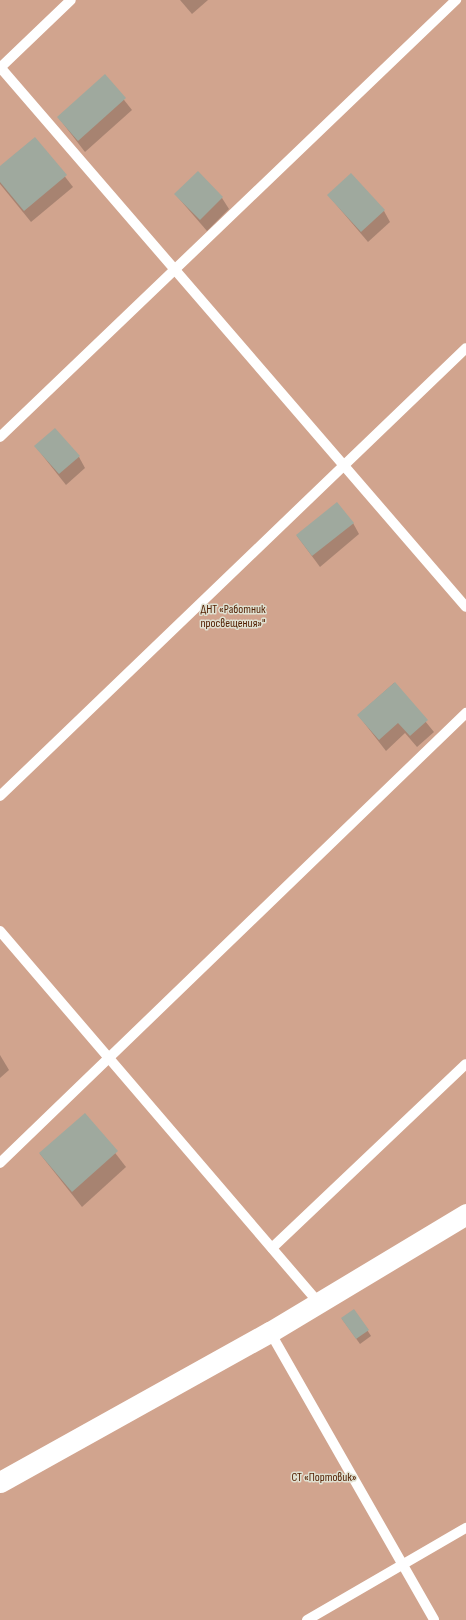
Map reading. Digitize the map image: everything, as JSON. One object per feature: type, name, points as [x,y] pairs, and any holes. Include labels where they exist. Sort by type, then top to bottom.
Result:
[{"type":"street","points":[[0,1482],[270,1332],[466,1214]]},
{"type":"lane","points":[[71,0],[0,67],[466,607]]},
{"type":"lane","points":[[0,437],[456,0]]},
{"type":"lane","points":[[0,796],[466,348]]},
{"type":"lane","points":[[0,1163],[466,713]]},
{"type":"lane","points":[[0,931],[319,1303]]},
{"type":"lane","points":[[272,1248],[466,1064]]},
{"type":"lane","points":[[270,1332],[434,1620]]},
{"type":"lane","points":[[307,1620],[466,1528]]},
{"type":"green space","name":"ДНТ «Работник просвещения»\"","points":[[0,0],[466,0],[466,1620],[0,1620]]},
{"type":"building","points":[[105,74],[126,98],[78,141],[57,117]]},
{"type":"building","points":[[35,137],[67,175],[24,211],[0,182],[0,166]]},
{"type":"building","points":[[198,171],[223,197],[200,220],[174,194]]},
{"type":"building","points":[[351,173],[385,210],[361,232],[327,195]]},
{"type":"building","points":[[55,428],[80,456],[59,474],[34,446]]},
{"type":"building","points":[[337,502],[354,523],[312,556],[296,535]]},
{"type":"building","points":[[395,682],[428,720],[410,736],[398,723],[379,740],[357,715]]},
{"type":"building","points":[[85,1113],[118,1151],[72,1192],[39,1153]]},
{"type":"building","points":[[354,1309],[369,1330],[356,1339],[341,1318]]},
{"type":"park label","name":"СТ «Портовик»","points":[[324,1478]]}]
